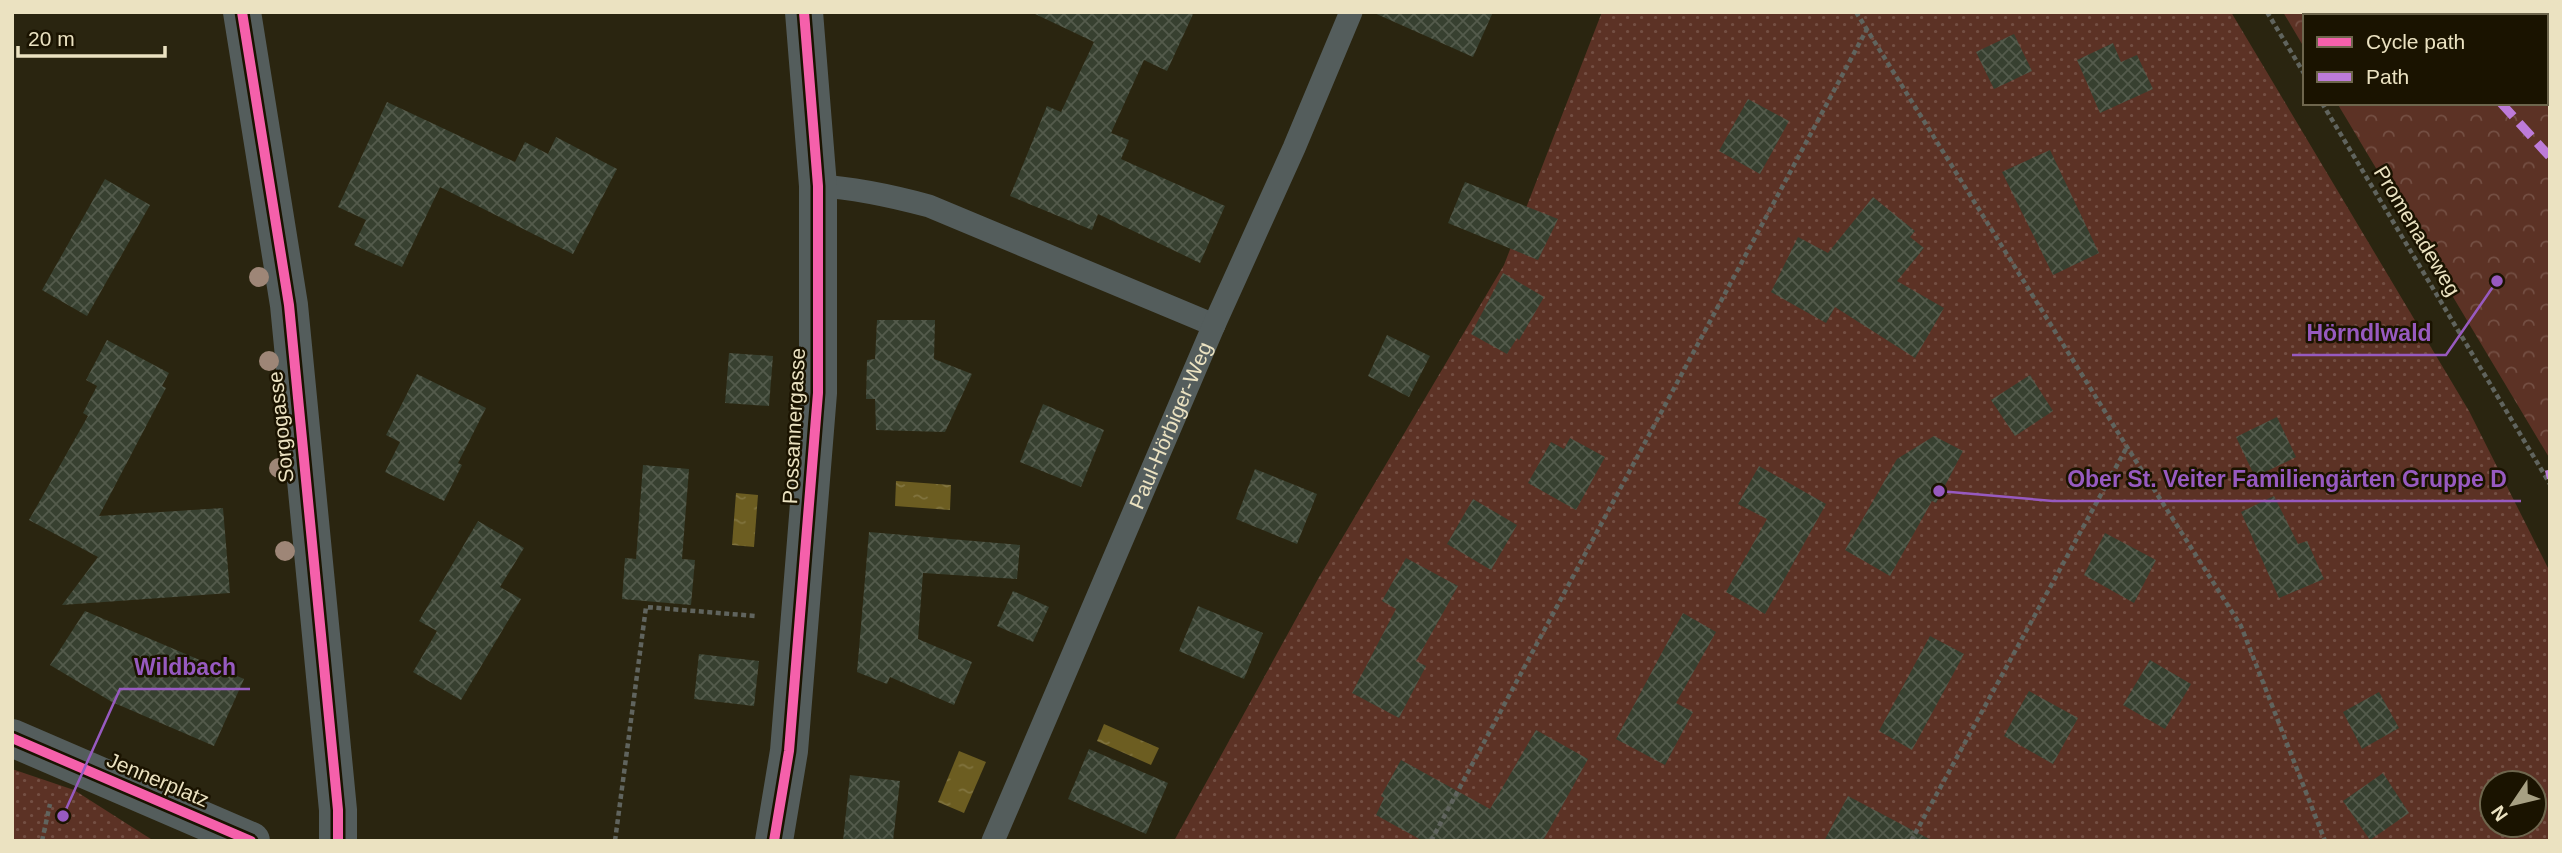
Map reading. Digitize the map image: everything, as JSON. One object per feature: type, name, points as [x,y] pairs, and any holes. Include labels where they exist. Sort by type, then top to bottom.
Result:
[{"type":"street","name":"Sorgogasse","points":[[242,12],[289,305],[338,810],[338,841]]},
{"type":"street","name":"Possannergasse","points":[[774,841],[789,751],[818,393],[818,186],[804,12]]},
{"type":"street","name":"Jennerplatz","points":[[12,738],[251,841]]},
{"type":"lane","name":"Paul-Hörbiger-Weg","points":[[993,841],[1351,12]]},
{"type":"lane","points":[[818,186],[883,194],[929,206],[1214,325]]},
{"type":"path","points":[[1856,12],[2241,626],[2325,841]]},
{"type":"path","points":[[2267,12],[2303,72]]},
{"type":"path","points":[[1431,841],[1867,28]]},
{"type":"path","points":[[1911,841],[2127,447]]},
{"type":"path","points":[[615,841],[646,607],[800,619]]},
{"type":"green space","points":[[1602,12],[2231,12],[2469,411],[2550,572],[2550,841],[1174,841],[1318,579],[1504,265]]},
{"type":"green space","points":[[2283,12],[2550,12],[2550,459],[2338,105],[2548,105],[2548,14],[2303,14],[2303,46]]},
{"type":"green space","points":[[12,769],[74,790],[154,841],[12,841]]},
{"type":"water","points":[[896,481],[951,485],[950,510],[895,506]]},
{"type":"water","points":[[736,493],[758,495],[754,547],[732,545]]},
{"type":"water","points":[[1104,724],[1159,748],[1151,765],[1097,741]]},
{"type":"water","points":[[959,751],[986,762],[964,813],[938,802]]},
{"type":"building","points":[[1031,12],[1194,12],[1167,71],[1144,60],[1111,133],[1129,140],[1121,159],[1225,206],[1200,263],[1098,214],[1092,230],[1010,196],[1047,106],[1061,112],[1094,42]]},
{"type":"building","points":[[1372,12],[1493,12],[1473,57]]},
{"type":"building","points":[[2014,34],[2032,71],[1994,89],[1976,52]]},
{"type":"building","points":[[2113,43],[2121,62],[2137,55],[2153,89],[2100,113],[2077,60]]},
{"type":"building","points":[[1748,99],[1789,121],[1760,174],[1719,151]]},
{"type":"building","points":[[387,102],[515,162],[525,142],[548,154],[556,137],[617,169],[573,254],[440,187],[402,267],[354,245],[366,220],[338,207]]},
{"type":"building","points":[[2050,150],[2099,253],[2053,275],[2002,172]]},
{"type":"building","points":[[105,179],[150,205],[87,316],[42,290]]},
{"type":"building","points":[[1465,182],[1558,219],[1538,260],[1448,223]]},
{"type":"building","points":[[1873,197],[1915,231],[1910,237],[1924,248],[1897,281],[1944,308],[1915,358],[1835,307],[1826,323],[1771,292],[1798,237],[1828,253]]},
{"type":"building","points":[[1503,273],[1544,297],[1519,340],[1517,338],[1507,354],[1471,334]]},
{"type":"building","points":[[877,320],[935,320],[934,359],[972,374],[945,432],[876,430],[875,399],[866,399],[867,360],[875,359]]},
{"type":"building","points":[[1387,335],[1430,356],[1409,397],[1368,376]]},
{"type":"building","points":[[107,340],[169,373],[162,386],[166,388],[99,516],[223,508],[230,593],[62,605],[98,557],[29,520],[88,416],[83,413],[97,386],[86,380]]},
{"type":"building","points":[[729,353],[773,356],[769,406],[725,403]]},
{"type":"building","points":[[417,374],[486,408],[458,463],[462,465],[444,501],[385,472],[400,442],[386,435]]},
{"type":"building","points":[[2030,375],[2053,411],[2015,436],[1991,400]]},
{"type":"building","points":[[1043,404],[1104,430],[1081,487],[1020,462]]},
{"type":"building","points":[[2277,417],[2296,457],[2255,477],[2236,437]]},
{"type":"building","points":[[1934,436],[1963,451],[1936,503],[1932,501],[1890,576],[1845,550],[1897,459]]},
{"type":"building","points":[[1570,438],[1605,457],[1576,510],[1528,483],[1551,442],[1564,449]]},
{"type":"building","points":[[643,465],[689,469],[682,559],[695,560],[691,605],[622,599],[625,558],[636,559]]},
{"type":"building","points":[[1759,466],[1826,504],[1765,614],[1726,592],[1767,519],[1738,504]]},
{"type":"building","points":[[1255,469],[1317,494],[1297,544],[1236,519]]},
{"type":"building","points":[[2274,496],[2298,544],[2307,541],[2324,579],[2279,598],[2241,512]]},
{"type":"building","points":[[1473,499],[1517,525],[1491,570],[1447,544]]},
{"type":"building","points":[[478,521],[524,548],[500,587],[521,599],[461,700],[413,672],[437,631],[419,621]]},
{"type":"building","points":[[869,532],[1020,545],[1017,579],[923,573],[918,639],[972,662],[954,705],[890,677],[887,684],[857,672]]},
{"type":"building","points":[[2105,533],[2156,560],[2134,603],[2084,575]]},
{"type":"building","points":[[1406,558],[1458,586],[1416,661],[1426,666],[1399,718],[1352,693],[1396,609],[1382,601]]},
{"type":"building","points":[[1013,591],[1049,607],[1033,642],[997,626]]},
{"type":"building","points":[[1198,606],[1263,633],[1244,679],[1179,651]]},
{"type":"building","points":[[85,611],[244,679],[214,746],[112,702],[50,665]]},
{"type":"building","points":[[1683,613],[1716,632],[1676,703],[1693,712],[1665,765],[1616,739]]},
{"type":"building","points":[[1930,636],[1964,654],[1912,750],[1879,731]]},
{"type":"building","points":[[699,654],[759,661],[754,706],[694,699]]},
{"type":"building","points":[[2150,660],[2191,684],[2165,729],[2123,705]]},
{"type":"building","points":[[2029,691],[2078,718],[2053,764],[2004,736]]},
{"type":"building","points":[[2379,692],[2399,728],[2362,749],[2343,712]]},
{"type":"building","points":[[1536,730],[1588,759],[1544,839],[1548,841],[1423,841],[1376,815],[1384,798],[1381,796],[1401,760],[1490,809]]},
{"type":"building","points":[[1089,749],[1168,783],[1146,834],[1068,799]]},
{"type":"building","points":[[2383,773],[2409,813],[2370,840],[2343,801]]},
{"type":"building","points":[[850,775],[900,781],[893,841],[843,841]]},
{"type":"building","points":[[1848,796],[1933,841],[1824,841]]},
{"type":"marked path","points":[[2503,105],[2550,157]]},
{"type":"marked path","points":[[2546,475],[2550,474]]},
{"type":"cycle path","points":[[242,12],[289,305],[338,810],[338,841]]},
{"type":"cycle path","points":[[774,841],[789,751],[818,393],[818,186],[804,12]]},
{"type":"cycle path","points":[[12,738],[251,841]]},
{"type":"place","name":"Hörndlwald","points":[[2497,281]]},
{"type":"place","name":"Ober St. Veiter Familiengärten Gruppe D","points":[[1939,491]]},
{"type":"place","name":"Wildbach","points":[[63,816]]}]
